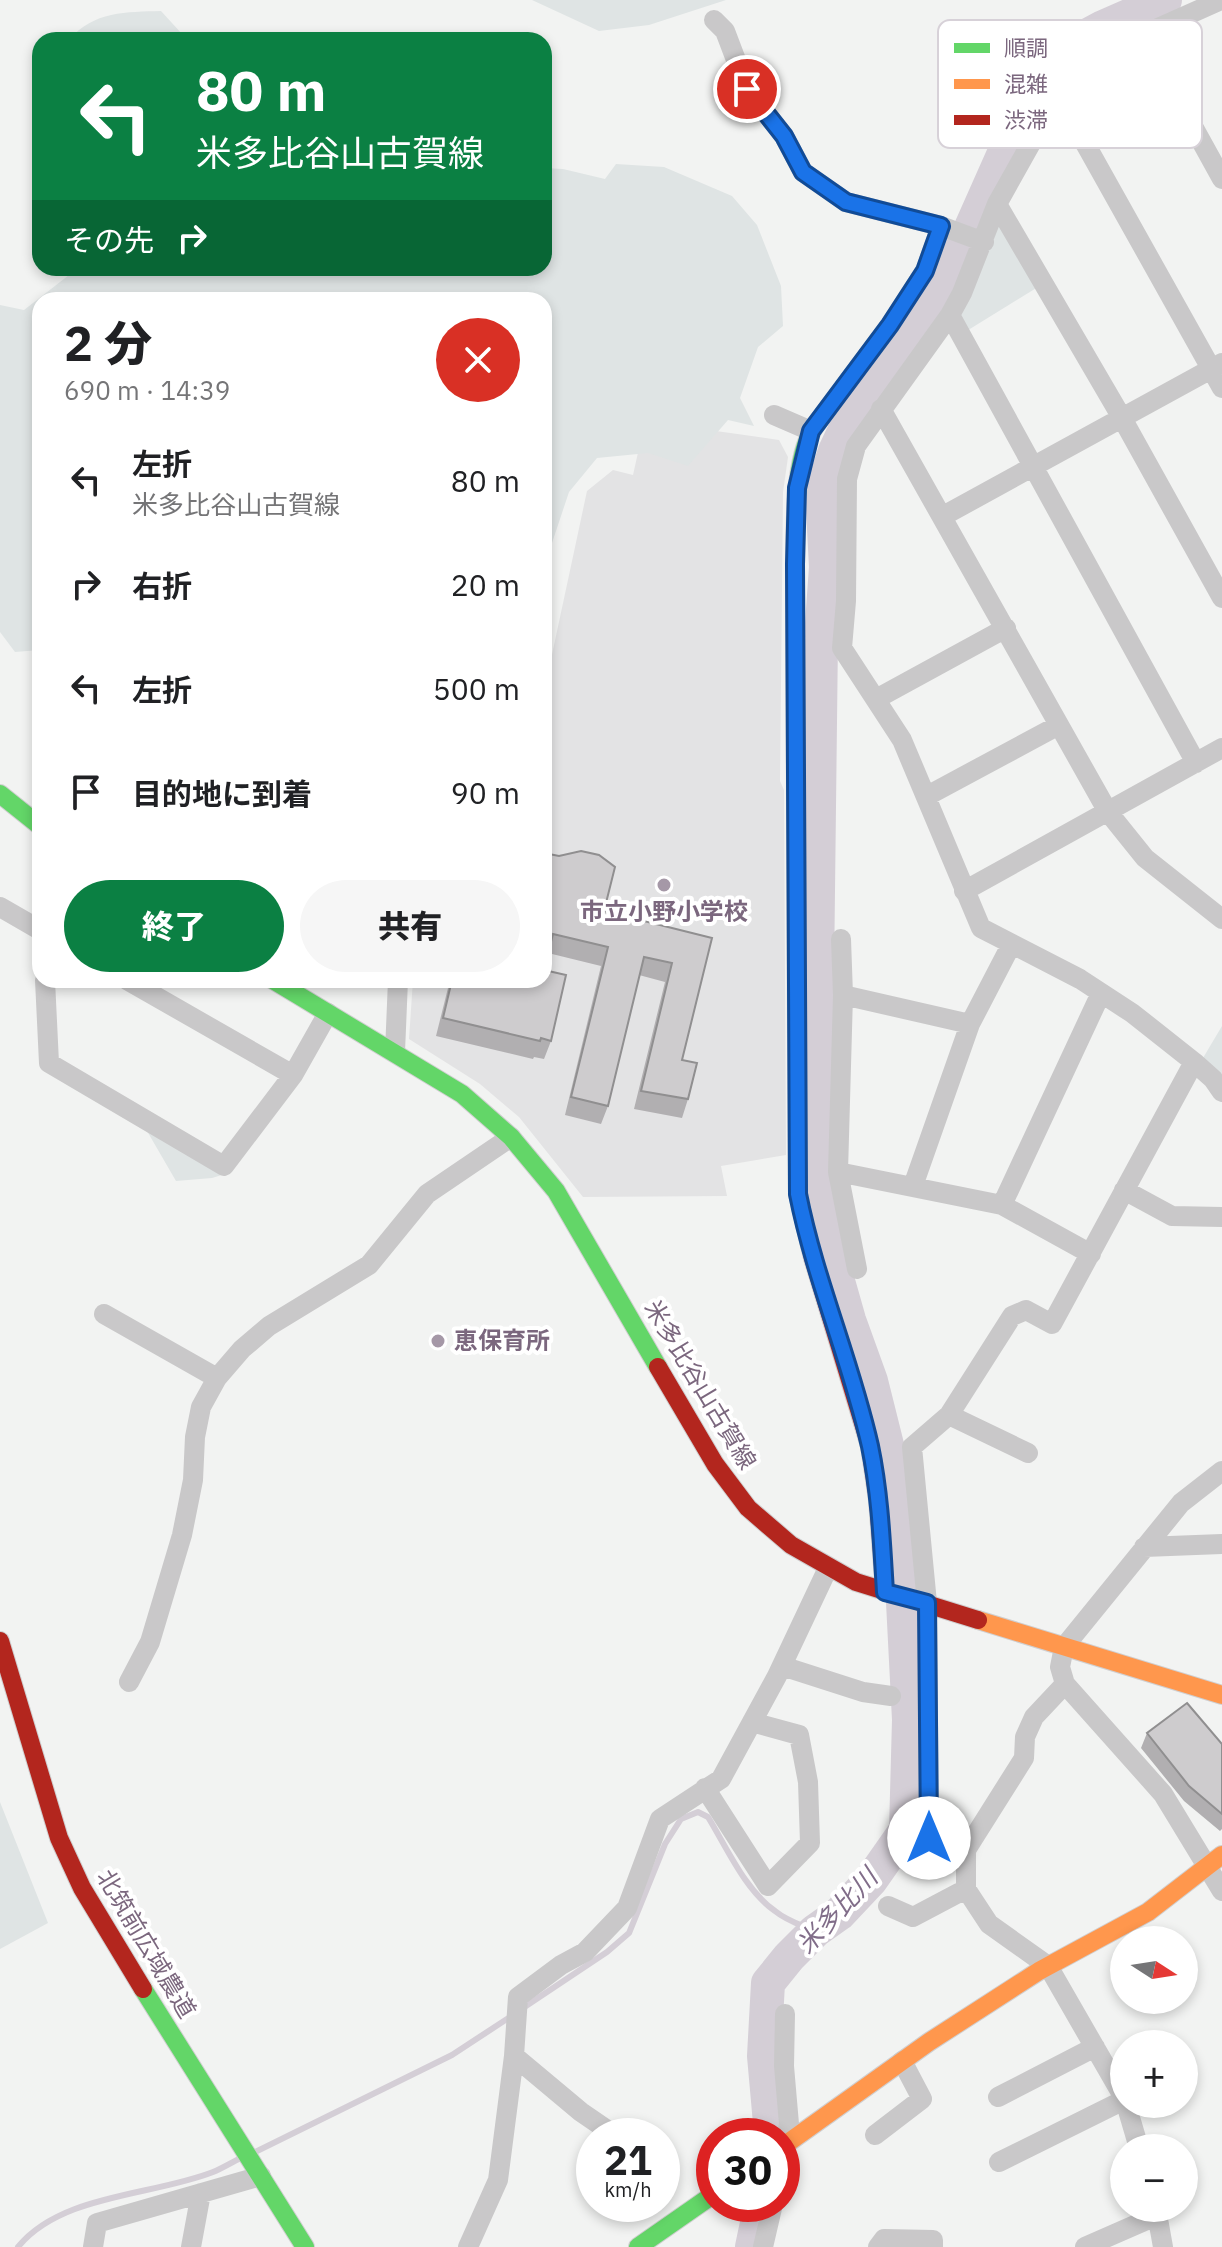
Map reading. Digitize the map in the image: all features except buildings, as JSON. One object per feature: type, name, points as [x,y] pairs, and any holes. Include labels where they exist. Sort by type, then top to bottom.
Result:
[{"type":"street","points":[[1175,20],[1221,0]]},
{"type":"street","points":[[714,20],[725,31],[747,89],[784,136],[803,172],[846,202],[941,226],[984,242]]},
{"type":"street","points":[[1202,143],[1222,179]]},
{"type":"street","points":[[1028,148],[997,204],[984,242],[950,315],[856,446],[847,479],[846,601],[842,648],[902,740],[981,928],[1101,993],[1194,1062],[1222,1092]]},
{"type":"street","points":[[1089,148],[1217,366],[1222,388]]},
{"type":"street","points":[[997,204],[1122,418],[1222,598]]},
{"type":"street","points":[[885,1592],[880,1514],[870,1448],[806,1237],[798,1194],[797,488],[811,431],[890,325],[925,271],[941,226]]},
{"type":"street","points":[[950,315],[1196,763]]},
{"type":"street","points":[[943,516],[1217,366]]},
{"type":"street","points":[[881,409],[1108,812],[1145,858],[1222,919]]},
{"type":"street","points":[[774,415],[811,431]]},
{"type":"street","points":[[876,699],[1006,628]]},
{"type":"street","points":[[927,796],[1059,725]]},
{"type":"street","points":[[964,891],[1222,748]]},
{"type":"street","points":[[0,794],[32,820]]},
{"type":"street","points":[[0,801],[22,813]]},
{"type":"street","points":[[0,907],[32,925]]},
{"type":"street","points":[[841,939],[843,995],[838,1172],[857,1269]]},
{"type":"street","points":[[913,1186],[970,1024],[1011,945]]},
{"type":"street","points":[[45,988],[49,1063],[224,1166],[293,1075],[328,1013]]},
{"type":"street","points":[[141,988],[293,1075]]},
{"type":"street","name":"米多比谷山古賀線","points":[[286,988],[462,1094],[511,1137],[556,1191],[715,1464],[748,1508],[791,1545],[828,1568],[885,1592],[1222,1695]]},
{"type":"street","points":[[395,1052],[398,988]]},
{"type":"street","points":[[1002,1205],[1101,993]]},
{"type":"street","points":[[843,995],[970,1024]]},
{"type":"street","points":[[966,1850],[929,1838],[923,1602],[912,1447],[949,1415],[1012,1316],[1026,1310],[1052,1324],[1194,1062]]},
{"type":"street","points":[[129,1682],[150,1642],[182,1535],[193,1480],[195,1437],[201,1407],[217,1378],[242,1349],[269,1326],[369,1265],[427,1194],[511,1137]]},
{"type":"street","points":[[838,1172],[1002,1205],[1091,1254]]},
{"type":"street","points":[[1124,1190],[1172,1216],[1222,1217]]},
{"type":"street","points":[[104,1314],[217,1378]]},
{"type":"street","points":[[949,1415],[1028,1453]]},
{"type":"street","points":[[1222,1471],[1181,1503],[1144,1547],[1064,1647],[1060,1667],[1065,1684],[1163,1794],[1214,1860],[1222,1891]]},
{"type":"street","points":[[1144,1547],[1222,1544]]},
{"type":"street","points":[[468,2247],[498,2180],[514,2056],[518,1997],[561,1965],[585,1952],[627,1908],[660,1819],[721,1779],[782,1666],[828,1568]]},
{"type":"street","name":"北筑前広域農道","points":[[0,1641],[59,1838],[82,1888],[305,2247]]},
{"type":"street","points":[[782,1666],[863,1692],[891,1696]]},
{"type":"street","points":[[1065,1684],[1034,1717],[1025,1737],[1024,1758],[966,1850],[966,1889],[989,1924],[1048,1966],[1110,2074]]},
{"type":"street","points":[[705,1788],[768,1886],[810,1843],[808,1782],[799,1735],[752,1722]]},
{"type":"street","points":[[800,2134],[902,2061],[1048,1966],[1148,1912],[1214,1860]]},
{"type":"street","points":[[888,1906],[913,1917],[966,1889]]},
{"type":"street","points":[[785,2014],[784,2066],[788,2118]]},
{"type":"street","points":[[998,2097],[1095,2047]]},
{"type":"street","points":[[514,2056],[590,2118]]},
{"type":"street","points":[[875,2135],[922,2099],[902,2061]]},
{"type":"street","points":[[999,2162],[1110,2108]]},
{"type":"street","points":[[93,2247],[97,2223],[261,2176]]},
{"type":"street","points":[[191,2247],[201,2193]]},
{"type":"street","points":[[638,2247],[696,2207]]},
{"type":"street","points":[[763,2247],[769,2222]]},
{"type":"street","points":[[1085,2247],[1136,2222]]},
{"type":"street","points":[[1159,2222],[1163,2247]]},
{"type":"street","points":[[878,2247],[884,2239],[933,2240],[933,2247]]},
{"type":"shaded area","points":[[532,0],[726,0],[649,25],[599,31]]},
{"type":"shaded area","points":[[161,11],[180,32],[76,32],[100,18]]},
{"type":"shaded area","points":[[616,164],[664,167],[732,196],[757,225],[781,286],[783,326],[758,347],[740,398],[754,426],[728,420],[688,466],[648,453],[597,458],[569,492],[552,543],[552,292],[47,292],[68,276],[552,276],[552,168],[605,179]]},
{"type":"shaded area","points":[[997,221],[1038,287],[965,332],[958,318]]},
{"type":"shaded area","points":[[32,304],[32,651],[15,652],[0,632],[0,305],[24,310]]},
{"type":"shaded area","name":"市立小野小学校","points":[[645,421],[779,440],[788,457],[783,492],[780,781],[784,790],[786,1155],[721,1166],[727,1196],[583,1197],[519,1117],[480,1084],[409,1039],[412,988],[552,988],[552,655],[587,491],[613,470],[633,475]]},
{"type":"shaded area","points":[[1222,1026],[1222,1084],[1203,1058]]},
{"type":"shaded area","points":[[147,1131],[225,1174],[176,1181]]},
{"type":"shaded area","points":[[0,1802],[48,1923],[0,1949]]},
{"type":"waterway","name":"米多比川","points":[[1119,20],[1165,0]]},
{"type":"waterway","name":"米多比川","points":[[770,2118],[764,2056],[768,1983],[789,1957],[815,1931],[839,1914],[871,1880],[906,1830],[909,1720],[901,1563],[888,1449],[871,1381],[832,1260],[820,1207],[815,1143],[821,638],[826,567],[822,491],[835,451],[857,404],[893,363],[949,277],[1006,148]]},
{"type":"waterway","points":[[523,2008],[607,1952],[629,1933],[665,1844],[681,1819],[698,1812],[708,1817],[737,1868],[764,1902],[784,1918],[815,1931]]},
{"type":"waterway","points":[[255,2152],[452,2055],[513,2015]]},
{"type":"waterway","points":[[18,2247],[36,2230],[58,2216],[83,2206],[189,2180],[241,2158]]},
{"type":"waterway","name":"米多比川","points":[[752,2247],[757,2222]]},
{"type":"traffic: fast","points":[[797,1042],[796,511],[804,453],[817,423]]},
{"type":"traffic: fast","points":[[0,794],[32,820]]},
{"type":"traffic: fast","points":[[286,988],[462,1094],[511,1137],[556,1191],[658,1367]]},
{"type":"traffic: fast","points":[[143,1989],[305,2247]]},
{"type":"traffic: fast","points":[[638,2247],[696,2207]]},
{"type":"traffic: slow","points":[[817,423],[890,325],[925,271],[941,226]]},
{"type":"traffic: slow","points":[[978,1620],[1222,1695]]},
{"type":"traffic: slow","points":[[800,2134],[929,2042],[1039,1971],[1148,1912],[1222,1855]]},
{"type":"traffic: jam","points":[[797,1042],[798,1194],[813,1258],[870,1446],[878,1500],[885,1592]]},
{"type":"traffic: jam","points":[[658,1367],[715,1464],[748,1508],[791,1545],[856,1582],[978,1620]]},
{"type":"traffic: jam","points":[[0,1641],[59,1838],[82,1888],[143,1989]]},
{"type":"place","name":"市立小野小学校","points":[[664,885]]},
{"type":"place","name":"恵保育所","points":[[438,1341]]},
{"type":"route","points":[[747,89],[784,136],[803,172],[846,202],[941,226],[925,271],[890,325],[811,431],[797,488],[795,564],[798,1194],[806,1237],[870,1448],[880,1514],[885,1592],[927,1603],[929,1838]]}]
